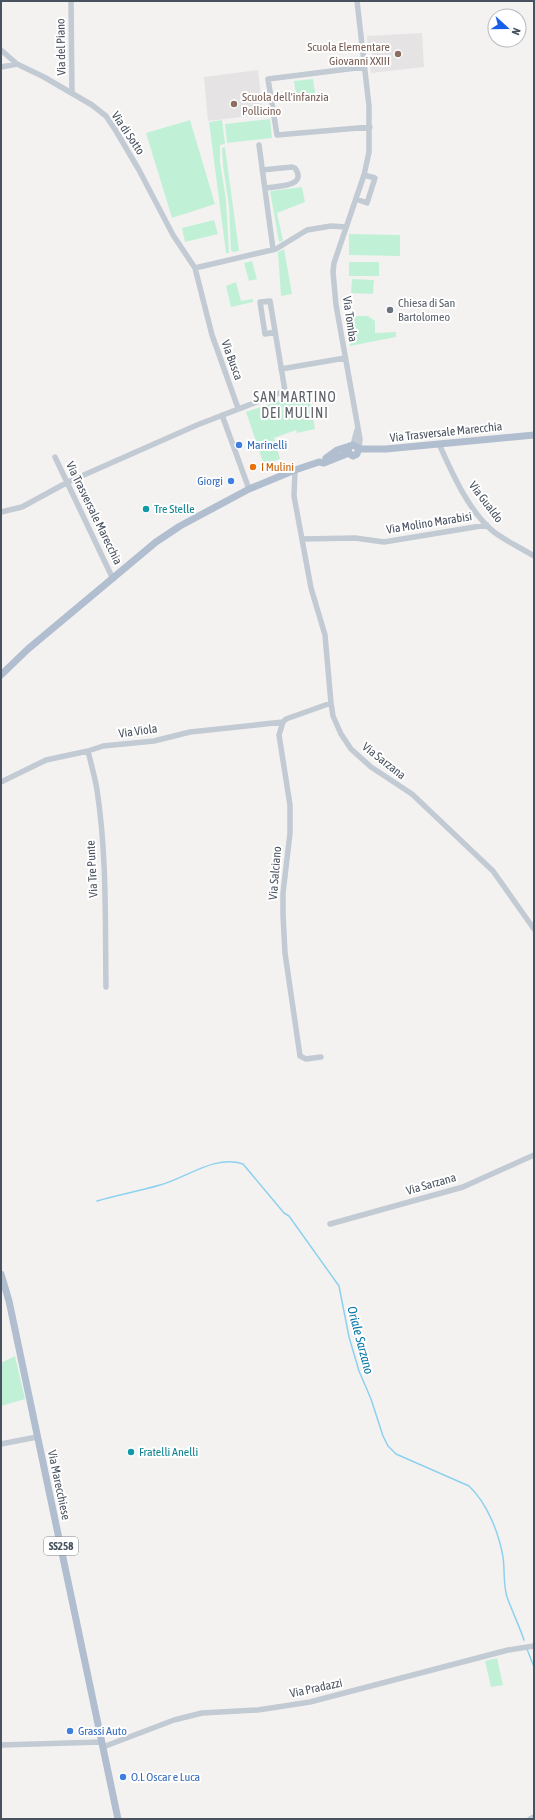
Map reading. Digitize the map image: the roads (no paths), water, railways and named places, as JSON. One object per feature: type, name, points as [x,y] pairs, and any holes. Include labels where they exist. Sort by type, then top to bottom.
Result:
[{"type":"main road","name":"Via Trasversale Marecchia","points":[[1,675],[28,649],[156,542],[180,526],[249,489],[319,462],[337,450],[386,449],[534,435]]},
{"type":"main road","name":"Via Marecchiese","points":[[1,1274],[9,1301],[118,1819]]},
{"type":"street","name":"Via del Piano","points":[[71,1],[72,93]]},
{"type":"street","name":"Via Tomba","points":[[355,449],[358,428],[345,358],[333,272],[334,263],[364,175],[369,152],[370,127],[358,1]]},
{"type":"street","name":"Via di Sotto","points":[[1,50],[17,64],[72,93],[106,116],[139,170],[173,234],[195,268]]},
{"type":"street","points":[[1,67],[17,64]]},
{"type":"street","points":[[364,67],[268,79],[277,136],[370,127]]},
{"type":"street","points":[[259,145],[273,249]]},
{"type":"street","points":[[262,170],[292,167],[295,168],[298,175],[298,179],[294,184],[265,188]]},
{"type":"street","points":[[356,199],[367,203],[375,180],[375,178],[364,175]]},
{"type":"street","points":[[195,268],[273,249],[307,230],[331,226],[346,227]]},
{"type":"street","name":"Via Busca","points":[[195,268],[212,335],[238,408]]},
{"type":"street","points":[[1,512],[22,506],[68,482],[238,408],[285,391],[270,301],[260,302],[265,334],[275,332]]},
{"type":"street","points":[[281,369],[345,358]]},
{"type":"street","points":[[222,415],[249,489]]},
{"type":"street","name":"Via Gualdo","points":[[439,444],[466,497],[487,525],[495,532],[534,556]]},
{"type":"street","name":"Via Trasversale Marecchia","points":[[54,457],[68,482],[113,578]]},
{"type":"street","name":"Via Sarzana","points":[[296,470],[294,496],[311,588],[325,635],[331,703],[341,734],[351,749],[377,772],[412,794],[493,871],[534,929]]},
{"type":"street","name":"Via Molino Marabisi","points":[[302,539],[355,538],[384,542],[487,525]]},
{"type":"street","points":[[283,722],[331,703]]},
{"type":"street","name":"Via Viola","points":[[1,782],[46,760],[88,751],[103,746],[154,741],[190,732],[283,722]]},
{"type":"street","name":"Via Salciano","points":[[283,722],[278,734],[290,805],[290,833],[283,893],[285,953],[300,1056],[306,1059],[321,1057]]},
{"type":"street","name":"Via Tre Punte","points":[[88,751],[97,788],[99,808],[104,879],[106,988]]},
{"type":"street","name":"Via Sarzana","points":[[330,1224],[463,1187],[534,1155]]},
{"type":"street","points":[[1,1444],[37,1437]]},
{"type":"street","name":"Via Pradazzi","points":[[1,1745],[103,1744],[181,1718],[202,1713],[258,1710],[310,1702],[508,1650],[534,1646]]},
{"type":"street","points":[[530,1819],[534,1817]]},
{"type":"waterway","name":"Oriale Sarzano","points":[[97,1201],[170,1182],[212,1164],[222,1162],[243,1164],[284,1213],[289,1216],[339,1286],[349,1337],[359,1371],[388,1446],[396,1454],[469,1486],[487,1510],[499,1538],[504,1562],[507,1597],[524,1640]]},
{"type":"waterway","name":"Oriale Sarzano","points":[[527,1649],[534,1667]]},
{"type":"place","name":"Scuola Elementare Giovanni XXIII","points":[[398,54]]},
{"type":"place","name":"Scuola dell'infanzia Pollicino","points":[[234,104]]},
{"type":"place","name":"Chiesa di San Bartolomeo","points":[[390,310]]},
{"type":"place","name":"Marinelli","points":[[239,445]]},
{"type":"place","name":"I Mulini","points":[[253,467]]},
{"type":"place","name":"Giorgi","points":[[231,481]]},
{"type":"place","name":"Tre Stelle","points":[[146,509]]},
{"type":"place","name":"Fratelli Anelli","points":[[131,1452]]},
{"type":"place","name":"Grassi Auto","points":[[70,1731]]},
{"type":"place","name":"O.L Oscar e Luca","points":[[123,1777]]},
{"type":"district","name":"SAN MARTINO DEI MULINI","points":[[295,406]]}]
